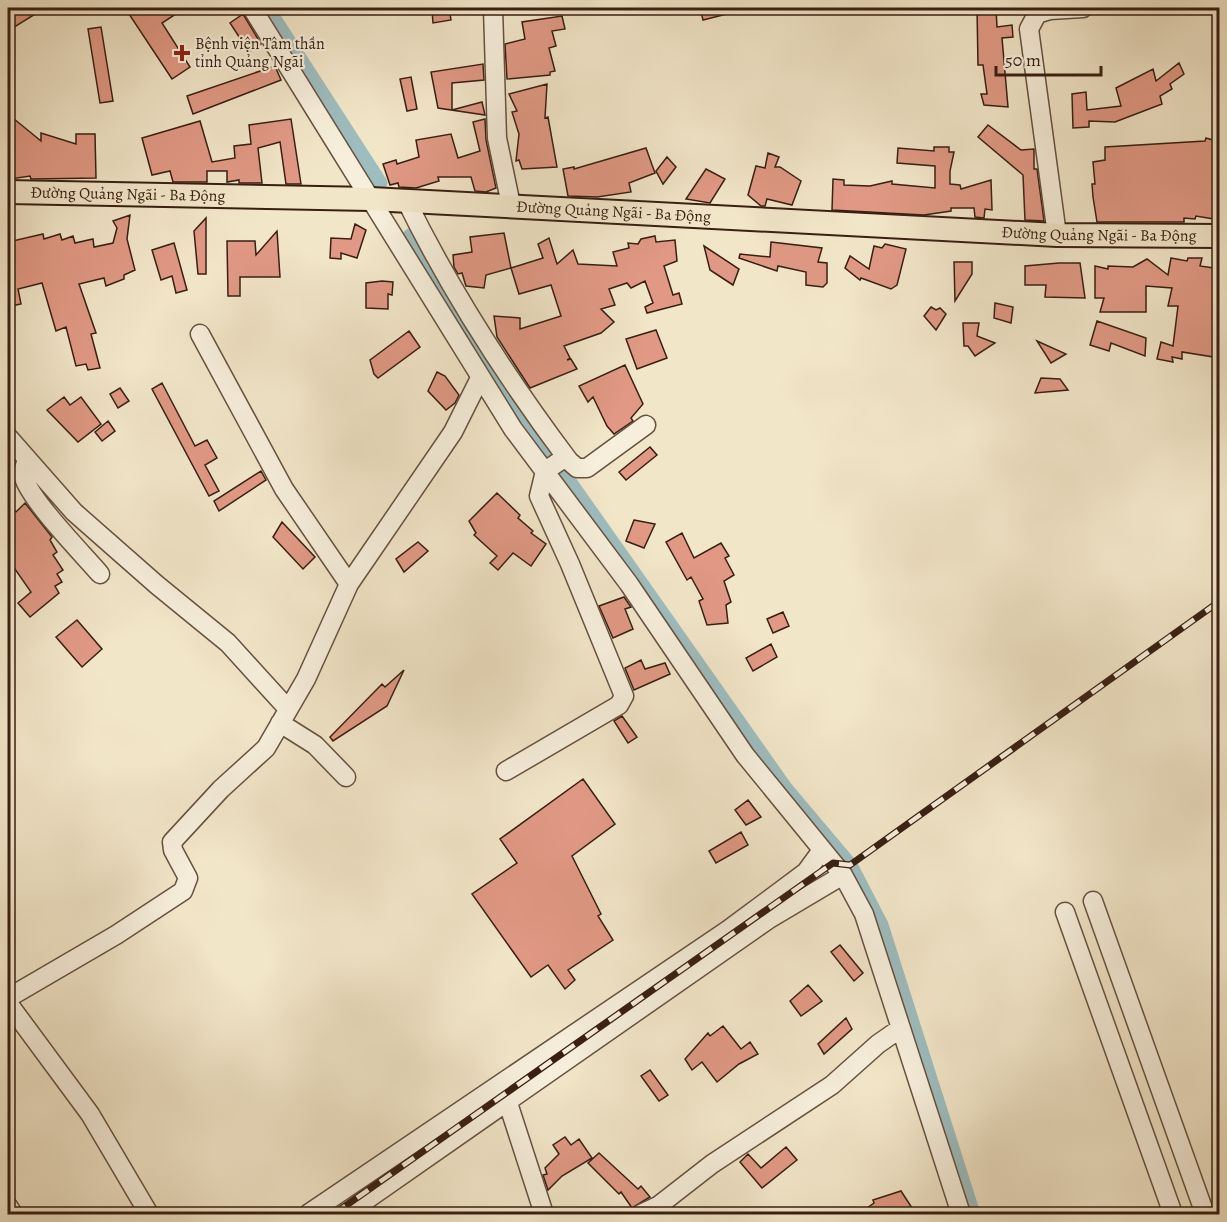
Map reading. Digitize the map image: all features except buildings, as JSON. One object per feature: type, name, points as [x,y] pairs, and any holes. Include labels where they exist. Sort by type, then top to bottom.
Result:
[{"type":"main road","name":"Đường Quảng Ngãi - Ba Động","points":[[8,192],[406,200],[1057,235],[1220,236]]},
{"type":"street","points":[[252,8],[480,378],[556,464],[587,468],[646,425]]},
{"type":"street","points":[[493,8],[497,138],[511,205]]},
{"type":"street","points":[[1057,235],[1029,29],[1037,14],[1050,10],[1083,8]]},
{"type":"street","points":[[406,200],[426,242],[486,339],[556,464],[629,584],[745,755],[843,875],[864,914],[961,1215]]},
{"type":"street","points":[[200,334],[284,489],[349,584]]},
{"type":"street","points":[[8,998],[116,935],[183,891],[188,878],[173,850],[172,842],[221,789],[260,756],[306,679],[349,584],[453,432],[480,378]]},
{"type":"street","points":[[8,437],[74,512],[157,585],[228,643],[284,716],[346,777]]},
{"type":"street","points":[[27,460],[24,470],[26,482],[51,517],[100,574]]},
{"type":"street","points":[[506,771],[619,705],[624,696],[570,564],[539,496],[556,464]]},
{"type":"street","points":[[308,1215],[728,930],[806,872],[822,850]]},
{"type":"street","points":[[346,1215],[768,919],[843,875]]},
{"type":"street","points":[[1093,901],[1204,1215]]},
{"type":"street","points":[[1065,912],[1173,1215]]},
{"type":"street","points":[[8,1003],[90,1114],[149,1215]]},
{"type":"street","points":[[641,1215],[661,1210],[712,1164],[832,1085],[878,1044],[902,1028]]},
{"type":"street","points":[[507,1103],[544,1215]]},
{"type":"street","points":[[8,1206],[13,1215]]},
{"type":"waterway","points":[[267,8],[380,183]]},
{"type":"waterway","points":[[410,236],[454,318],[785,788],[850,865],[881,925],[973,1214]]},
{"type":"railway","points":[[334,1214],[833,863],[850,865],[1220,601]]},
{"type":"place","name":"Bệnh viện Tâm thần tỉnh Quảng Ngãi","points":[[182,53]]}]
